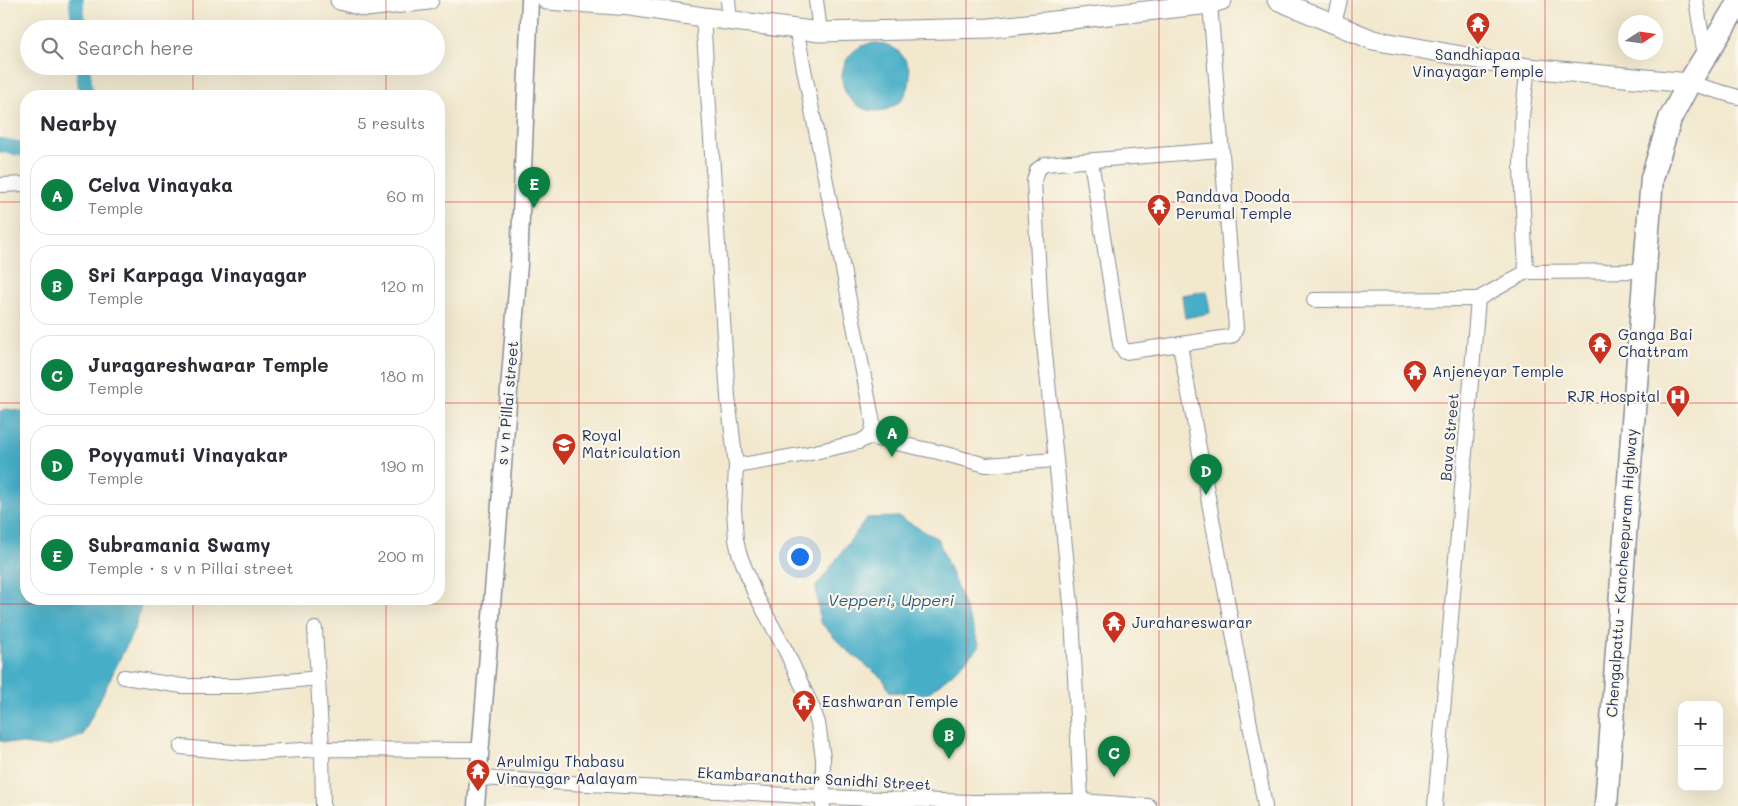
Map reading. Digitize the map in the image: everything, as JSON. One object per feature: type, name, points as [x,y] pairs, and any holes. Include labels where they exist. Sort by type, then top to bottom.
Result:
[{"type":"highway","name":"Chengalpattu - Kancheepuram Highway","points":[[1606,806],[1652,178],[1670,120],[1689,83],[1738,3]]},
{"type":"main road","points":[[340,0],[366,7],[429,0]]},
{"type":"main road","points":[[546,0],[631,6],[820,32],[990,28],[1185,3],[1216,2]]},
{"type":"main road","points":[[1277,0],[1373,40],[1528,68],[1689,83]]},
{"type":"street","name":"s v n Pillai street","points":[[476,806],[519,264],[530,0]]},
{"type":"street","points":[[728,0],[730,21]]},
{"type":"street","points":[[816,0],[820,32]]},
{"type":"street","points":[[1334,23],[1340,0]]},
{"type":"street","points":[[1696,0],[1705,56]]},
{"type":"street","points":[[1091,161],[1120,344],[1125,352],[1229,337],[1233,334],[1236,328],[1220,150],[1216,2]]},
{"type":"street","points":[[703,17],[728,397],[736,466],[734,508],[736,540],[755,594],[786,651],[818,723],[823,758],[823,802]]},
{"type":"street","points":[[736,466],[806,454],[859,442],[868,437],[872,431],[873,423],[796,28]]},
{"type":"street","points":[[1526,272],[1521,168],[1522,116],[1528,68]]},
{"type":"street","points":[[1689,83],[1738,97]]},
{"type":"street","points":[[1081,802],[1072,614],[1041,315],[1034,181],[1037,170],[1045,164],[1220,150]]},
{"type":"street","points":[[0,185],[20,184]]},
{"type":"street","points":[[1314,300],[1478,299],[1526,272],[1645,271]]},
{"type":"street","name":"Bava Street","points":[[1435,806],[1478,299]]},
{"type":"street","points":[[1180,345],[1265,806]]},
{"type":"street","points":[[868,437],[938,452],[986,465],[1056,460]]},
{"type":"street","points":[[315,629],[322,750],[323,806]]},
{"type":"street","points":[[124,677],[182,686],[238,686],[318,678]]},
{"type":"street","points":[[181,747],[243,753],[322,750],[480,750]]},
{"type":"street","name":"Ekambaranathar Sanidhi Street","points":[[478,778],[823,802],[973,804],[1081,802],[1149,806]]},
{"type":"water","points":[[876,43],[889,46],[900,53],[907,64],[910,77],[907,90],[900,101],[889,108],[876,111],[863,108],[852,101],[845,90],[842,77],[845,64],[852,53],[863,46]]},
{"type":"water","points":[[1207,291],[1210,313],[1185,318],[1182,295]]},
{"type":"water","points":[[7,409],[20,411],[20,605],[141,605],[135,628],[82,736],[47,747],[0,741],[0,411]]},
{"type":"water","name":"Vepperi, Upperi","points":[[899,517],[938,539],[980,646],[953,673],[927,694],[890,692],[883,679],[842,646],[820,622],[816,587],[867,518]]},
{"type":"waterway","points":[[76,0],[78,20]]},
{"type":"waterway","points":[[84,75],[85,90]]},
{"type":"waterway","points":[[0,145],[20,149]]},
{"type":"place","name":"Sandhiapaa Vinayagar Temple","points":[[1478,45]]},
{"type":"place","name":"Subramania Swamy","points":[[534,208]]},
{"type":"place","name":"Pandava Dooda Perumal Temple","points":[[1159,227]]},
{"type":"place","name":"Ganga Bai Chattram","points":[[1600,365]]},
{"type":"place","name":"Anjeneyar Temple","points":[[1415,393]]},
{"type":"place","name":"RJR Hospital","points":[[1678,418]]},
{"type":"place","name":"Celva Vinayaka","points":[[892,457]]},
{"type":"place","name":"Royal Matriculation","points":[[564,466]]},
{"type":"place","name":"Poyyamuti Vinayakar","points":[[1206,495]]},
{"type":"place","name":"Jurahareswarar","points":[[1114,644]]},
{"type":"place","name":"Eashwaran Temple","points":[[804,723]]},
{"type":"place","name":"Sri Karpaga Vinayagar","points":[[949,759]]},
{"type":"place","name":"Juragareshwarar Temple","points":[[1114,777]]},
{"type":"place","name":"Arulmigu Thabasu Vinayagar Aalayam","points":[[478,792]]}]
